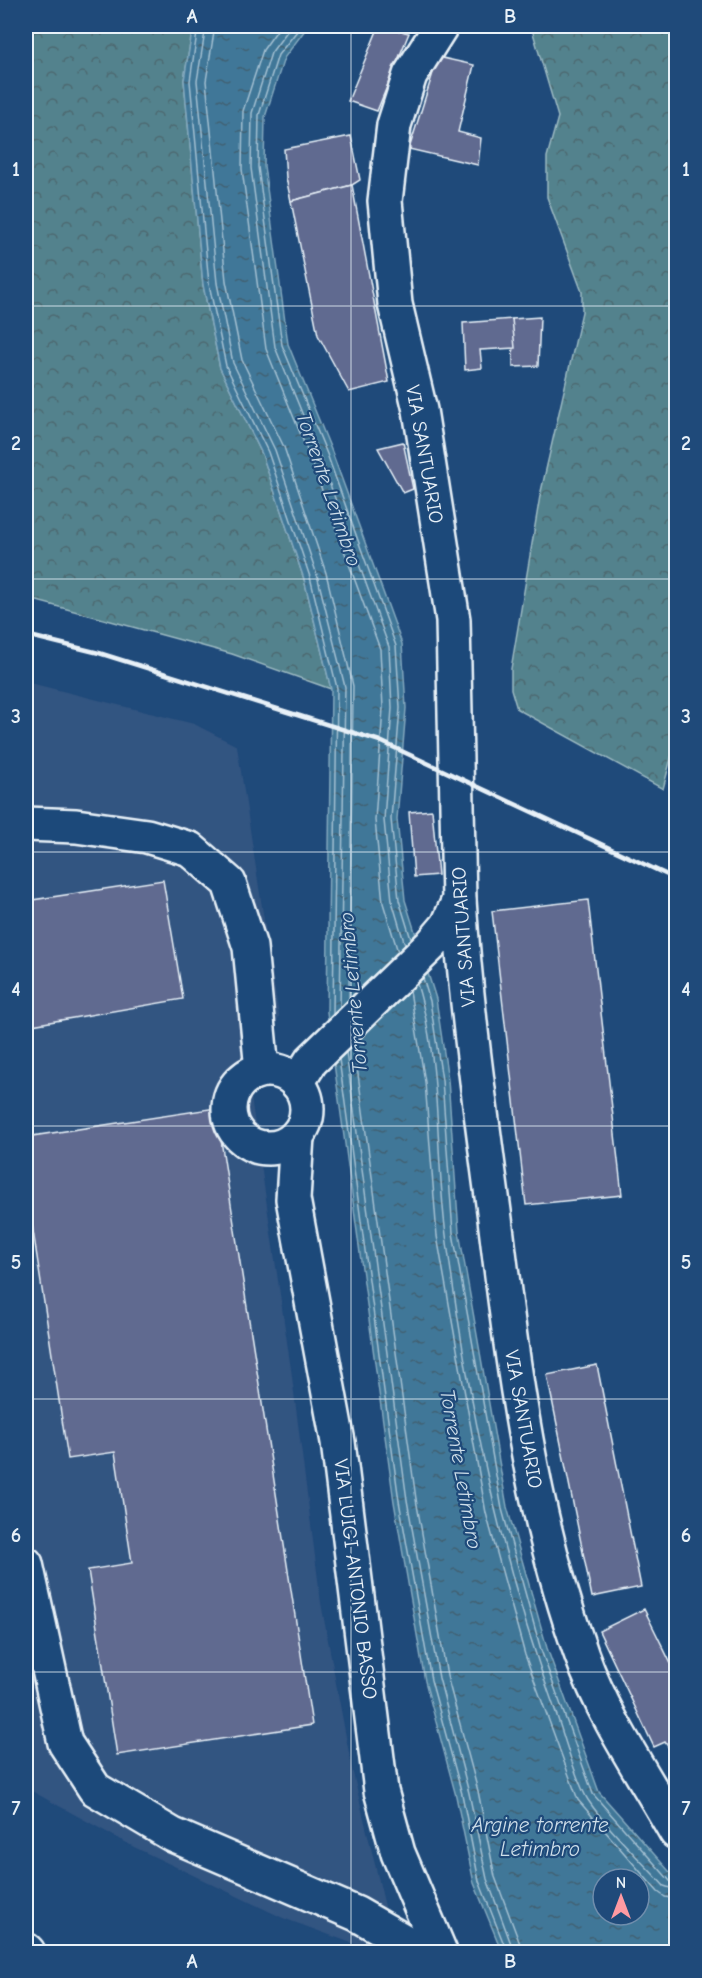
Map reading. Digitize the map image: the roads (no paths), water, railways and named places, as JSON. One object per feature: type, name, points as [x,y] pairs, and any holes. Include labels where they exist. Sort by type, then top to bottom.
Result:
[{"type":"main road","name":"VIA SANTUARIO","points":[[441,26],[410,75],[394,125],[385,201],[395,304],[420,410],[453,620],[459,900],[464,978],[517,1398],[546,1537],[582,1658],[613,1723],[676,1832]]},
{"type":"main road","points":[[26,824],[76,826],[147,836],[190,849],[229,883],[250,947],[262,1070],[287,1075],[297,1083],[307,1066],[431,945],[448,925],[459,900]]},
{"type":"main road","name":"VIA LUIGI ANTONIO BASSO","points":[[262,1070],[250,1074],[239,1082],[228,1106],[229,1119],[235,1131],[244,1141],[256,1147],[292,1199]]},
{"type":"main road","name":"VIA LUIGI ANTONIO BASSO","points":[[297,1083],[304,1092],[307,1115],[297,1136],[292,1199],[338,1442],[381,1791],[398,1853],[440,1953]]},
{"type":"main road","points":[[256,1147],[278,1147],[297,1136]]},
{"type":"main road","points":[[26,1564],[65,1743],[95,1789],[173,1835],[357,1914],[423,1953]]},
{"type":"water","name":"Argine torrente Letimbro","points":[[193,26],[308,26],[284,58],[265,117],[264,166],[288,344],[332,452],[402,644],[406,708],[397,819],[405,900],[436,999],[448,1080],[459,1232],[507,1507],[547,1648],[599,1792],[676,1879],[676,1952],[502,1952],[474,1883],[456,1796],[425,1681],[394,1502],[327,1012],[331,689],[304,579],[262,454],[220,368],[203,285],[184,80]]},
{"type":"railway","points":[[26,635],[99,653],[380,741],[676,879]]},
{"type":"water label","name":"Torrente Letimbro","points":[[329,489]]},
{"type":"water label","name":"Torrente Letimbro","points":[[353,993]]},
{"type":"water label","name":"Torrente Letimbro","points":[[461,1469]]}]
